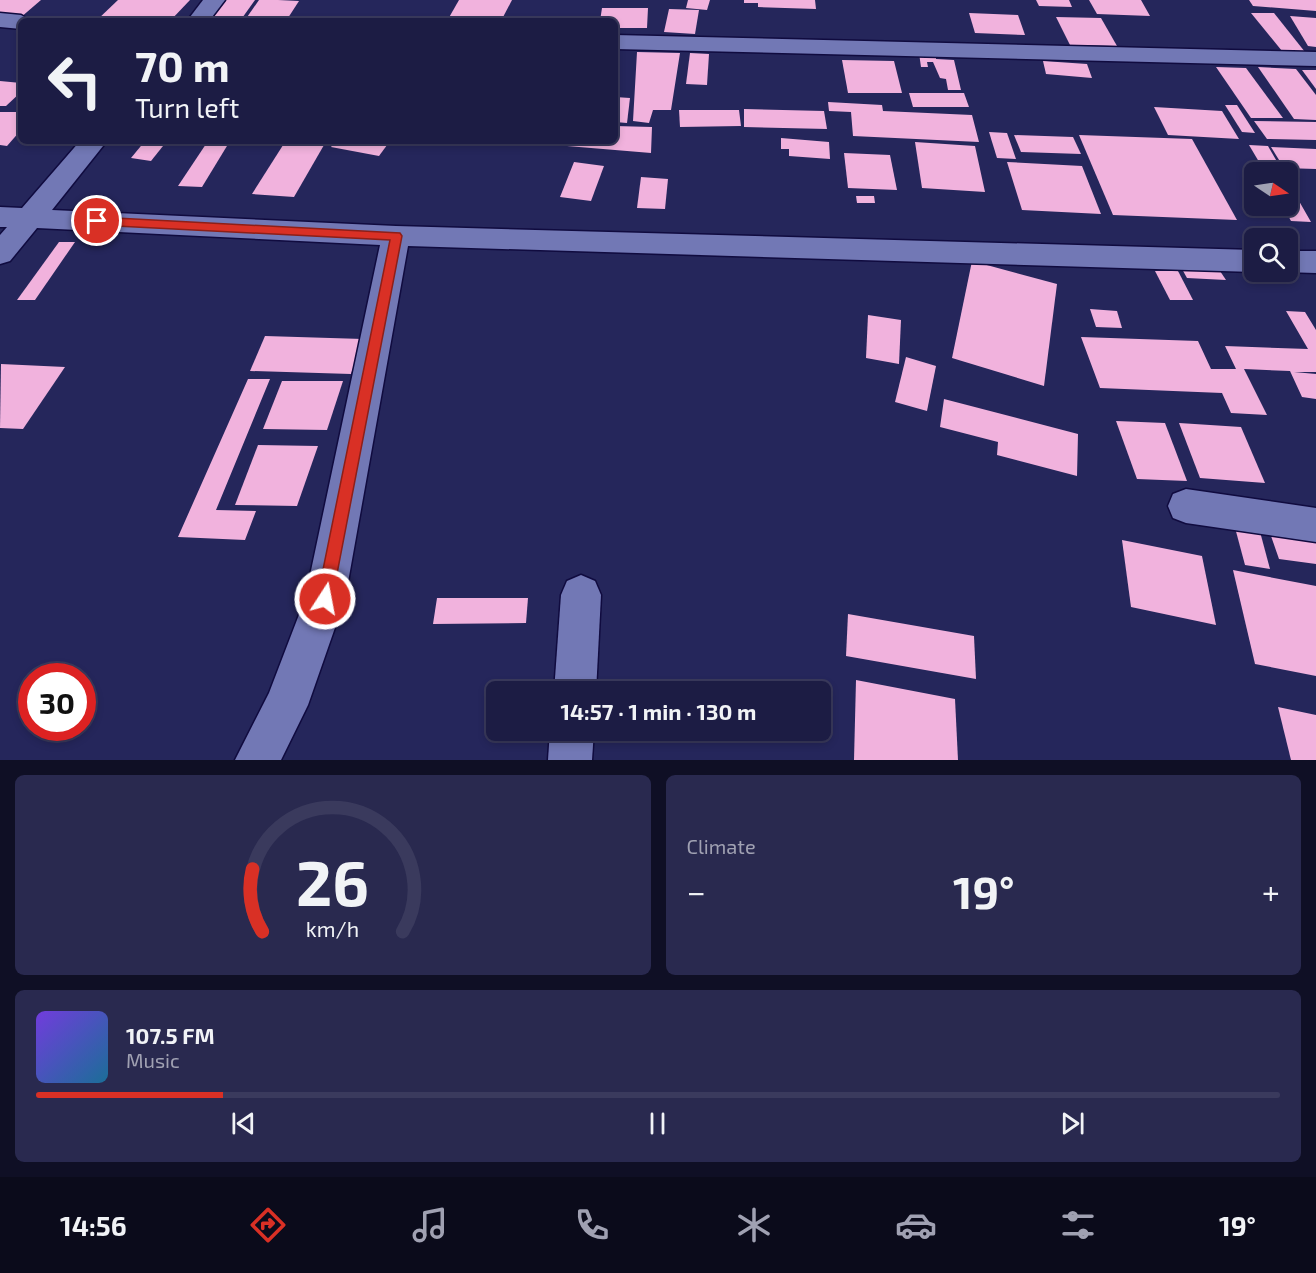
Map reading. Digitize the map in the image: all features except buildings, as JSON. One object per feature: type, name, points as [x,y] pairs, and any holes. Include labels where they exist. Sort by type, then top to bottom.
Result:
[{"type":"street","points":[[200,18],[214,0]]},
{"type":"street","points":[[0,20],[18,22]]},
{"type":"street","points":[[618,42],[1316,59]]},
{"type":"street","points":[[0,254],[14,217],[91,144]]},
{"type":"street","points":[[14,217],[396,236],[1244,261]]},
{"type":"street","points":[[257,760],[286,705],[325,599],[396,236]]},
{"type":"street","points":[[1298,262],[1316,262]]},
{"type":"street","points":[[1186,506],[1316,525]]},
{"type":"street","points":[[576,681],[581,595]]},
{"type":"street","points":[[570,760],[571,741]]},
{"type":"route","points":[[97,221],[396,236],[325,599]]}]
